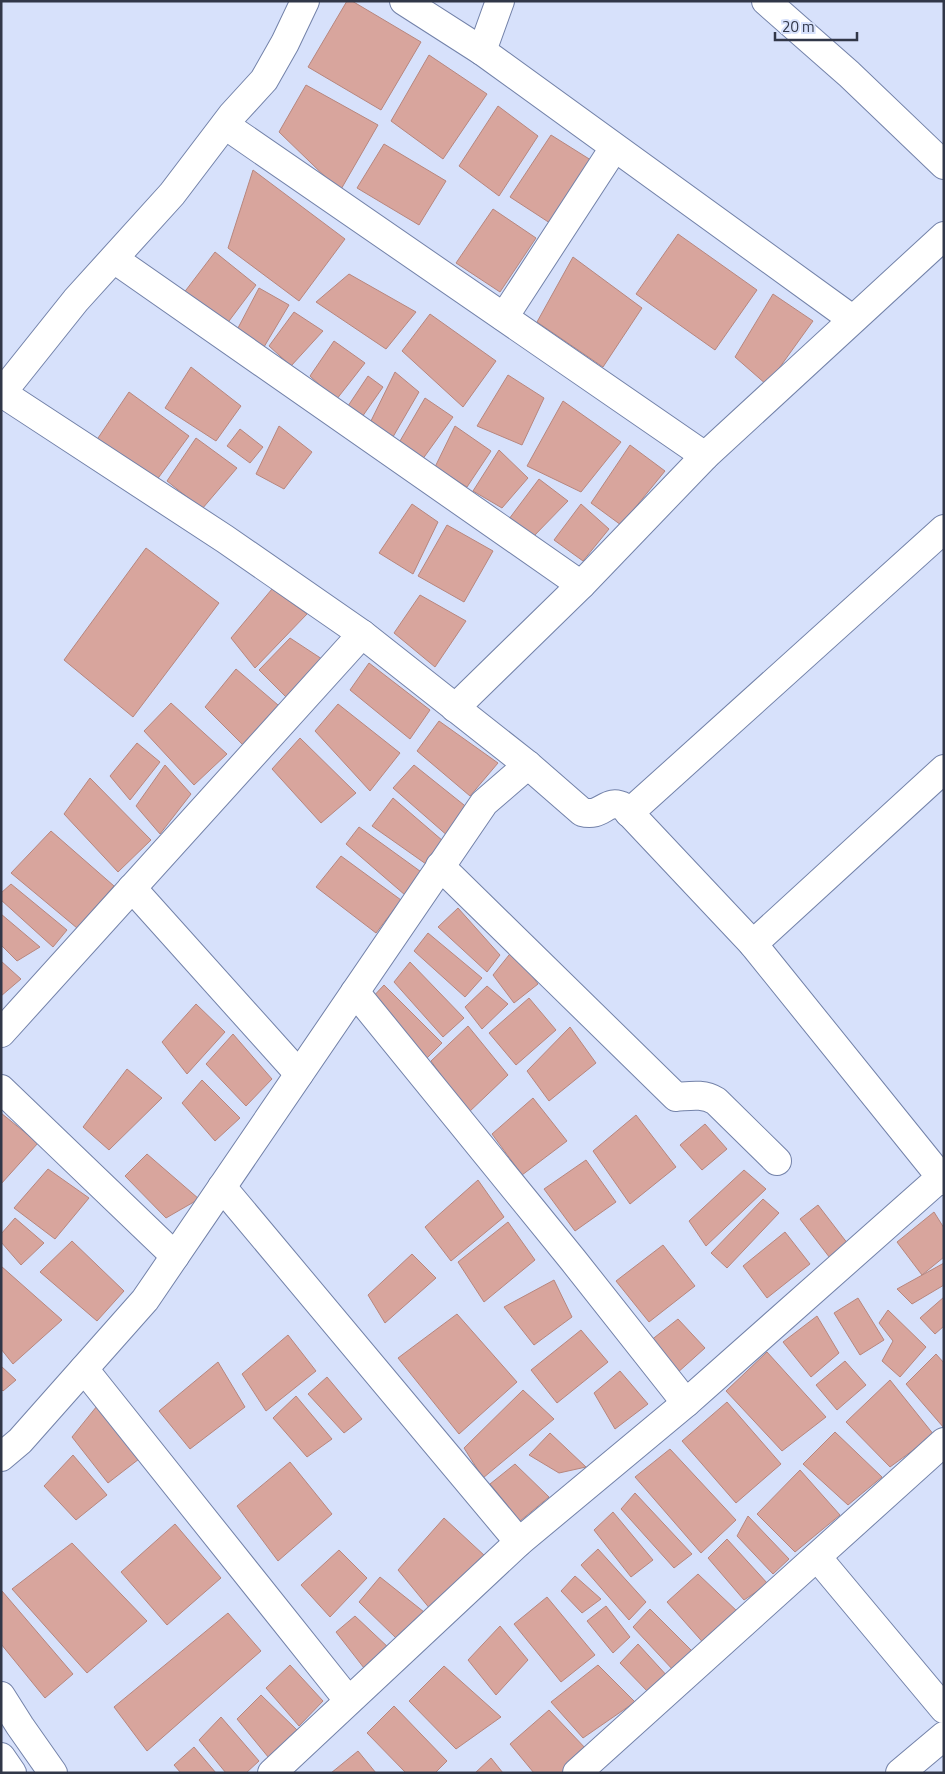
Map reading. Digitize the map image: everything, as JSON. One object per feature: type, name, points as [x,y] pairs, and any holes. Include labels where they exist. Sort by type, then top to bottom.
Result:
[{"type":"main road","points":[[272,1773],[348,1700],[520,1542],[686,1403],[942,1179],[753,944],[630,813],[617,803],[610,804],[598,812],[590,814],[582,812],[528,765],[362,634],[225,539],[2,394],[76,300],[172,194],[225,125],[264,80],[285,43],[304,1]]},
{"type":"main road","points":[[404,1],[482,51],[852,319]]},
{"type":"main road","points":[[482,51],[500,1]]},
{"type":"main road","points":[[766,1],[850,74],[944,165]]},
{"type":"main road","points":[[225,125],[705,456]]},
{"type":"main road","points":[[504,317],[614,148]]},
{"type":"main road","points":[[455,708],[581,585],[705,456],[944,236]]},
{"type":"main road","points":[[114,259],[581,585]]},
{"type":"main road","points":[[630,813],[944,529]]},
{"type":"main road","points":[[1,1034],[362,634]]},
{"type":"main road","points":[[1,1457],[20,1441],[145,1300],[484,802],[528,765]]},
{"type":"main road","points":[[753,944],[944,769]]},
{"type":"main road","points":[[440,866],[676,1097],[709,1096],[777,1161]]},
{"type":"main road","points":[[132,888],[299,1074]]},
{"type":"main road","points":[[354,992],[573,1260],[686,1403]]},
{"type":"main road","points":[[1,1089],[175,1256]]},
{"type":"main road","points":[[222,1187],[520,1542]]},
{"type":"main road","points":[[84,1369],[348,1700]]},
{"type":"main road","points":[[577,1773],[944,1442]]},
{"type":"main road","points":[[817,1557],[944,1709]]},
{"type":"main road","points":[[1,1696],[53,1773]]},
{"type":"main road","points":[[900,1773],[944,1736]]},
{"type":"main road","points":[[1,1757],[12,1773]]},
{"type":"building","points":[[347,1],[352,1],[421,42],[381,110],[308,67]]},
{"type":"building","points":[[429,55],[487,94],[443,159],[391,121]]},
{"type":"building","points":[[306,85],[378,125],[340,191],[279,132]]},
{"type":"building","points":[[498,106],[538,136],[499,196],[459,166]]},
{"type":"building","points":[[551,135],[594,162],[553,225],[510,197]]},
{"type":"building","points":[[384,144],[446,181],[419,225],[357,188]]},
{"type":"building","points":[[253,170],[345,239],[299,301],[228,248]]},
{"type":"building","points":[[493,209],[536,238],[500,292],[456,263]]},
{"type":"building","points":[[678,234],[757,290],[715,350],[636,294]]},
{"type":"building","points":[[215,252],[256,285],[226,325],[183,294]]},
{"type":"building","points":[[573,257],[642,308],[603,367],[537,322]]},
{"type":"building","points":[[349,274],[416,312],[386,349],[316,302]]},
{"type":"building","points":[[259,288],[289,305],[261,352],[238,328]]},
{"type":"building","points":[[773,294],[813,321],[767,385],[735,357]]},
{"type":"building","points":[[294,312],[323,331],[291,366],[269,346]]},
{"type":"building","points":[[430,314],[496,361],[463,407],[402,351]]},
{"type":"building","points":[[334,341],[365,363],[336,400],[310,376]]},
{"type":"building","points":[[191,367],[241,406],[216,441],[165,408]]},
{"type":"building","points":[[395,372],[419,392],[390,442],[369,425]]},
{"type":"building","points":[[508,375],[544,398],[522,445],[477,426]]},
{"type":"building","points":[[368,376],[383,387],[362,417],[346,409]]},
{"type":"building","points":[[129,392],[189,436],[156,481],[94,444]]},
{"type":"building","points":[[425,398],[453,417],[422,460],[400,441]]},
{"type":"building","points":[[563,401],[621,442],[581,492],[527,466]]},
{"type":"building","points":[[279,426],[312,452],[284,489],[256,474]]},
{"type":"building","points":[[455,426],[491,451],[467,487],[435,467]]},
{"type":"building","points":[[240,429],[263,447],[250,463],[227,446]]},
{"type":"building","points":[[196,438],[237,468],[202,509],[167,481]]},
{"type":"building","points":[[630,445],[665,471],[621,525],[591,503]]},
{"type":"building","points":[[499,450],[528,478],[502,508],[473,491]]},
{"type":"building","points":[[539,479],[568,501],[532,538],[509,519]]},
{"type":"building","points":[[412,504],[438,522],[413,574],[379,553]]},
{"type":"building","points":[[581,504],[609,529],[583,561],[554,540]]},
{"type":"building","points":[[447,525],[493,551],[464,602],[418,576]]},
{"type":"building","points":[[146,548],[219,603],[133,717],[64,660]]},
{"type":"building","points":[[272,589],[307,614],[255,668],[231,638]]},
{"type":"building","points":[[420,595],[466,621],[435,667],[394,633]]},
{"type":"building","points":[[290,638],[325,661],[289,700],[259,670]]},
{"type":"building","points":[[369,663],[430,710],[410,739],[350,690]]},
{"type":"building","points":[[236,669],[285,711],[245,747],[205,707]]},
{"type":"building","points":[[171,703],[227,754],[194,785],[144,731]]},
{"type":"building","points":[[338,704],[400,753],[370,791],[315,731]]},
{"type":"building","points":[[439,721],[498,763],[470,796],[417,751]]},
{"type":"building","points":[[300,738],[356,793],[321,823],[272,769]]},
{"type":"building","points":[[137,743],[160,762],[130,800],[110,776]]},
{"type":"building","points":[[165,765],[191,794],[160,834],[136,806]]},
{"type":"building","points":[[414,765],[469,809],[449,837],[393,788]]},
{"type":"building","points":[[90,778],[151,840],[118,872],[64,814]]},
{"type":"building","points":[[393,798],[443,841],[426,864],[372,826]]},
{"type":"building","points":[[359,827],[424,874],[405,895],[346,844]]},
{"type":"building","points":[[51,831],[114,886],[77,928],[11,873]]},
{"type":"building","points":[[341,856],[401,900],[376,933],[316,887]]},
{"type":"building","points":[[11,884],[67,930],[53,947],[1,900],[1,893]]},
{"type":"building","points":[[458,908],[500,955],[487,972],[438,927]]},
{"type":"building","points":[[1,914],[40,947],[17,961],[1,945]]},
{"type":"building","points":[[428,933],[482,978],[465,997],[414,951]]},
{"type":"building","points":[[513,950],[538,984],[514,1003],[493,975]]},
{"type":"building","points":[[1,961],[21,979],[1,996]]},
{"type":"building","points":[[410,962],[464,1018],[443,1037],[394,982]]},
{"type":"building","points":[[384,985],[442,1043],[424,1061],[370,1000]]},
{"type":"building","points":[[487,986],[508,1004],[482,1029],[465,1007]]},
{"type":"building","points":[[529,998],[556,1030],[516,1065],[489,1033]]},
{"type":"building","points":[[196,1004],[225,1032],[187,1074],[162,1042]]},
{"type":"building","points":[[468,1026],[508,1075],[468,1113],[431,1061]]},
{"type":"building","points":[[570,1027],[596,1063],[549,1101],[527,1071]]},
{"type":"building","points":[[233,1034],[272,1079],[246,1106],[206,1064]]},
{"type":"building","points":[[127,1069],[162,1098],[109,1150],[83,1127]]},
{"type":"building","points":[[202,1080],[240,1118],[215,1141],[182,1103]]},
{"type":"building","points":[[533,1098],[567,1141],[522,1175],[492,1134]]},
{"type":"building","points":[[1,1113],[38,1143],[1,1184]]},
{"type":"building","points":[[636,1115],[676,1167],[630,1204],[593,1151]]},
{"type":"building","points":[[705,1124],[727,1149],[702,1170],[680,1145]]},
{"type":"building","points":[[147,1154],[199,1199],[166,1218],[125,1176]]},
{"type":"building","points":[[586,1160],[616,1202],[575,1231],[544,1189]]},
{"type":"building","points":[[48,1169],[89,1198],[55,1239],[14,1208]]},
{"type":"building","points":[[744,1170],[766,1189],[706,1246],[689,1221]]},
{"type":"building","points":[[478,1180],[504,1217],[451,1261],[425,1227]]},
{"type":"building","points":[[763,1199],[779,1213],[727,1268],[711,1253]]},
{"type":"building","points":[[818,1205],[848,1244],[830,1258],[800,1219]]},
{"type":"building","points":[[934,1212],[944,1228],[944,1257],[922,1275],[897,1242]]},
{"type":"building","points":[[15,1218],[44,1243],[21,1265],[1,1242],[1,1234]]},
{"type":"building","points":[[508,1222],[535,1260],[484,1302],[458,1262]]},
{"type":"building","points":[[785,1232],[810,1264],[767,1298],[743,1266]]},
{"type":"building","points":[[72,1241],[124,1291],[97,1321],[40,1272]]},
{"type":"building","points":[[663,1245],[695,1286],[649,1322],[616,1281]]},
{"type":"building","points":[[412,1254],[436,1278],[385,1323],[368,1295]]},
{"type":"building","points":[[944,1263],[944,1285],[912,1304],[897,1289]]},
{"type":"building","points":[[1,1266],[62,1320],[13,1364],[1,1349]]},
{"type":"building","points":[[554,1280],[572,1317],[534,1345],[504,1307]]},
{"type":"building","points":[[944,1297],[944,1326],[935,1334],[920,1318]]},
{"type":"building","points":[[858,1298],[884,1340],[860,1355],[834,1313]]},
{"type":"building","points":[[888,1310],[926,1347],[900,1377],[882,1361],[893,1341],[879,1323]]},
{"type":"building","points":[[457,1314],[517,1382],[459,1434],[398,1358]]},
{"type":"building","points":[[817,1316],[839,1353],[811,1377],[783,1342]]},
{"type":"building","points":[[678,1319],[705,1348],[676,1374],[650,1341]]},
{"type":"building","points":[[581,1330],[608,1362],[557,1403],[531,1370]]},
{"type":"building","points":[[288,1335],[316,1371],[266,1411],[242,1374]]},
{"type":"building","points":[[767,1352],[826,1417],[782,1451],[726,1391]]},
{"type":"building","points":[[936,1354],[944,1363],[944,1428],[906,1384]]},
{"type":"building","points":[[845,1361],[866,1385],[837,1410],[816,1385]]},
{"type":"building","points":[[218,1362],[245,1407],[190,1449],[159,1411]]},
{"type":"building","points":[[1,1366],[16,1380],[3,1391],[1,1389]]},
{"type":"building","points":[[620,1371],[648,1404],[615,1429],[594,1393]]},
{"type":"building","points":[[327,1377],[362,1419],[344,1433],[308,1394]]},
{"type":"building","points":[[890,1380],[934,1435],[890,1467],[846,1422]]},
{"type":"building","points":[[523,1390],[554,1419],[483,1478],[464,1448]]},
{"type":"building","points":[[296,1396],[332,1439],[307,1457],[273,1418]]},
{"type":"building","points":[[727,1402],[781,1464],[736,1503],[682,1441]]},
{"type":"building","points":[[97,1406],[139,1459],[108,1483],[72,1437]]},
{"type":"building","points":[[835,1432],[882,1477],[848,1505],[803,1464]]},
{"type":"building","points":[[550,1433],[586,1467],[559,1473],[529,1455]]},
{"type":"building","points":[[670,1449],[736,1520],[701,1553],[635,1477]]},
{"type":"building","points":[[73,1455],[107,1495],[76,1520],[44,1486]]},
{"type":"building","points":[[290,1462],[332,1514],[278,1561],[237,1506]]},
{"type":"building","points":[[515,1464],[549,1497],[520,1521],[490,1484]]},
{"type":"building","points":[[800,1470],[840,1515],[795,1552],[757,1514]]},
{"type":"building","points":[[635,1493],[692,1554],[674,1568],[621,1509]]},
{"type":"building","points":[[613,1512],[653,1560],[631,1577],[594,1530]]},
{"type":"building","points":[[748,1516],[789,1559],[773,1574],[737,1536]]},
{"type":"building","points":[[444,1518],[485,1556],[431,1610],[398,1570]]},
{"type":"building","points":[[175,1524],[221,1578],[167,1625],[121,1572]]},
{"type":"building","points":[[727,1539],[768,1584],[744,1600],[708,1558]]},
{"type":"building","points":[[72,1543],[147,1621],[87,1673],[12,1589]]},
{"type":"building","points":[[598,1549],[646,1602],[629,1620],[581,1565]]},
{"type":"building","points":[[339,1550],[367,1578],[330,1617],[301,1585]]},
{"type":"building","points":[[698,1574],[739,1613],[707,1647],[667,1602]]},
{"type":"building","points":[[575,1576],[601,1599],[582,1613],[561,1591]]},
{"type":"building","points":[[380,1577],[424,1612],[396,1638],[359,1602]]},
{"type":"building","points":[[2,1591],[73,1674],[45,1698],[1,1644]]},
{"type":"building","points":[[547,1597],[595,1655],[561,1682],[514,1624]]},
{"type":"building","points":[[606,1606],[630,1637],[613,1653],[587,1621]]},
{"type":"building","points":[[650,1609],[694,1653],[674,1671],[633,1627]]},
{"type":"building","points":[[228,1613],[261,1651],[147,1751],[114,1707]]},
{"type":"building","points":[[355,1616],[390,1649],[364,1668],[336,1632]]},
{"type":"building","points":[[500,1626],[528,1660],[496,1695],[468,1660]]},
{"type":"building","points":[[638,1644],[669,1678],[649,1693],[620,1663]]},
{"type":"building","points":[[290,1665],[323,1701],[299,1726],[266,1688]]},
{"type":"building","points":[[598,1665],[635,1702],[583,1738],[551,1702]]},
{"type":"building","points":[[444,1666],[501,1717],[456,1749],[409,1701]]},
{"type":"building","points":[[261,1695],[297,1730],[269,1758],[237,1719]]},
{"type":"building","points":[[394,1706],[447,1761],[435,1773],[406,1773],[367,1733]]},
{"type":"building","points":[[549,1710],[588,1751],[561,1773],[534,1773],[510,1744]]},
{"type":"building","points":[[221,1717],[259,1761],[246,1773],[226,1773],[199,1740]]},
{"type":"building","points":[[194,1747],[216,1773],[181,1773],[174,1765]]},
{"type":"building","points":[[358,1751],[376,1773],[331,1773]]},
{"type":"building","points":[[491,1758],[503,1773],[475,1773]]}]
